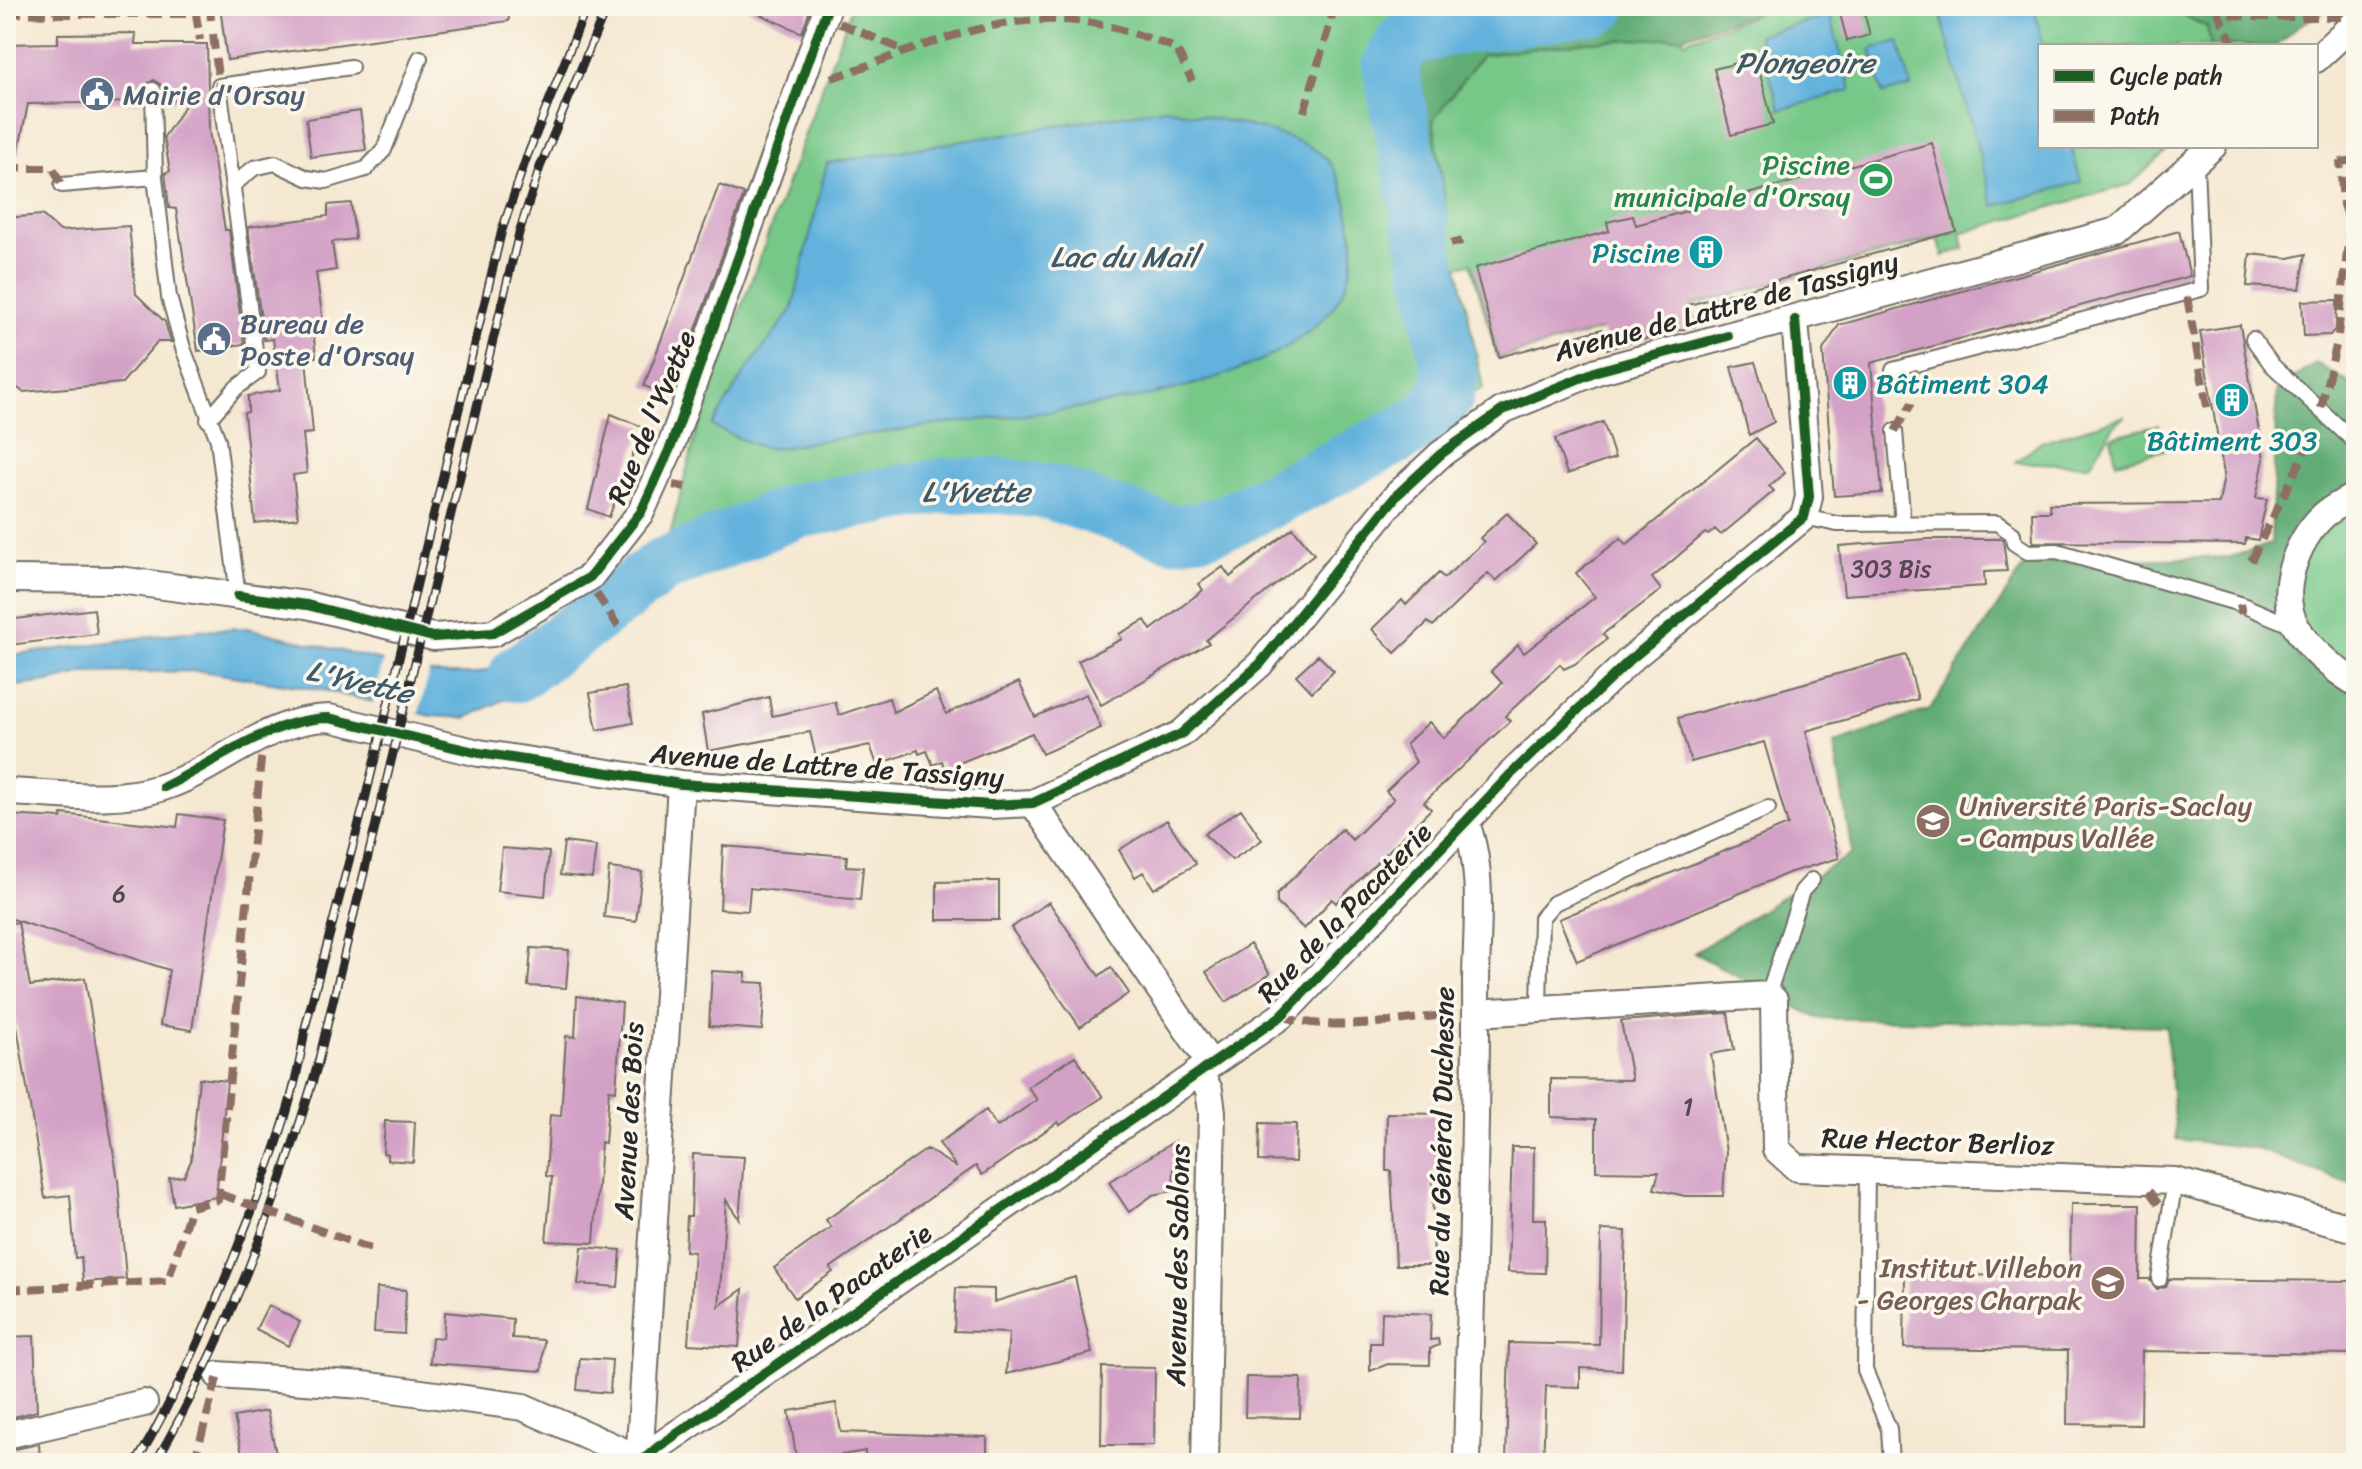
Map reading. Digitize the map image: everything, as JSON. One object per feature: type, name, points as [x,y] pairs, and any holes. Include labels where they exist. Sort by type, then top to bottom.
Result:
[{"type":"street","name":"Rue de l'Yvette","points":[[6,579],[119,580],[307,605],[433,637],[493,633],[590,577],[662,488],[828,6]]},
{"type":"street","points":[[2318,57],[2356,22]]},
{"type":"street","name":"Avenue de Lattre de Tassigny","points":[[6,792],[134,796],[164,787],[281,726],[307,718],[329,718],[479,753],[681,784],[991,805],[1033,803],[1084,782],[1181,734],[1260,664],[1397,495],[1441,454],[1503,410],[1597,371],[2117,231],[2205,154]]},
{"type":"street","points":[[1795,320],[1809,497],[1804,517]]},
{"type":"street","points":[[2356,495],[2323,516],[2296,551],[2288,592],[2295,627],[2323,659],[2356,683]]},
{"type":"street","name":"Rue de la Pacaterie","points":[[639,1463],[683,1429],[1281,1016],[1465,821],[1631,659],[1804,517]]},
{"type":"street","name":"Avenue des Bois","points":[[639,1463],[681,784]]},
{"type":"street","name":"Avenue des Sablons","points":[[1033,803],[1204,1067],[1212,1112],[1205,1463]]},
{"type":"street","name":"Rue du Général Duchesne","points":[[1465,821],[1471,834],[1475,870],[1476,1013],[1467,1463]]},
{"type":"street","points":[[1476,1013],[1768,995]]},
{"type":"street","name":"Rue Hector Berlioz","points":[[1768,995],[1774,1000],[1776,1149],[1797,1168],[2175,1181],[2356,1229]]},
{"type":"street","points":[[218,1375],[363,1385],[523,1407],[620,1450],[639,1463]]},
{"type":"street","points":[[6,1435],[144,1403]]},
{"type":"lane","points":[[233,185],[254,168],[275,163],[307,178],[326,181],[366,169],[384,150],[420,58]]},
{"type":"lane","points":[[208,420],[236,388],[258,372],[219,86],[351,67]]},
{"type":"lane","points":[[153,90],[155,177],[169,297],[208,420],[218,440],[238,596]]},
{"type":"lane","points":[[1893,370],[2201,289],[2205,154]]},
{"type":"lane","points":[[62,185],[155,177]]},
{"type":"lane","points":[[2253,339],[2272,365],[2356,443]]},
{"type":"lane","points":[[1895,431],[1903,524]]},
{"type":"lane","points":[[1804,517],[1837,524],[1997,523],[2013,534],[2014,543],[2028,552],[2057,551],[2240,604],[2295,627]]},
{"type":"lane","points":[[1539,1008],[1541,918],[1554,903],[1768,808]]},
{"type":"lane","points":[[1768,995],[1802,891],[1812,880]]},
{"type":"lane","points":[[1867,1171],[1865,1370],[1889,1429],[1891,1463]]},
{"type":"lane","points":[[2159,1279],[2175,1181]]},
{"type":"green space","points":[[852,6],[1380,6],[1397,13],[1444,195],[1433,120],[1482,55],[1586,42],[1682,37],[1684,41],[1780,6],[2166,6],[2207,27],[2211,44],[2038,44],[2038,148],[2170,148],[2131,184],[1961,233],[1964,249],[1943,256],[1938,238],[1498,358],[1471,263],[1458,266],[1483,388],[1429,420],[1203,529],[1129,520],[1050,492],[943,486],[795,511],[662,566],[698,426]]},
{"type":"green space","points":[[1545,6],[1776,6],[1682,37],[1586,42],[1482,55],[1433,120],[1446,210],[1397,13],[1490,16]]},
{"type":"green space","points":[[2166,6],[2335,6],[2298,26],[2279,44],[2211,44],[2207,27]]},
{"type":"green space","points":[[2316,363],[2356,387],[2356,495],[2296,551],[2296,627],[2356,677],[2356,1186],[2254,1148],[2176,1139],[2166,1026],[1817,1018],[1694,953],[1852,853],[1834,744],[1930,709],[2026,563],[2231,557],[2271,544],[2277,390]]},
{"type":"green space","points":[[2126,416],[2114,426],[2090,465],[2015,462],[2040,442]]},
{"type":"green space","points":[[2159,425],[2164,450],[2116,462],[2111,437]]},
{"type":"green space","points":[[2356,495],[2356,683],[2295,627],[2296,551]]},
{"type":"water","points":[[1938,6],[2033,6],[2043,44],[2038,44],[2038,148],[2072,148],[2081,182],[1994,206]]},
{"type":"water","name":"Plongeoire","points":[[1830,15],[1851,90],[1780,110],[1758,35]]},
{"type":"water","points":[[1899,41],[1911,87],[1883,94],[1871,49]]},
{"type":"water","name":"Lac du Mail","points":[[1166,108],[1300,142],[1317,152],[1335,170],[1347,204],[1352,231],[1345,286],[1312,329],[1259,361],[1193,385],[1121,401],[779,448],[755,445],[712,426],[745,372],[792,310],[827,163]]},
{"type":"water","points":[[566,616],[587,637],[527,688],[467,718],[432,716],[323,690],[201,671],[85,673],[48,682],[6,687],[6,656],[198,630],[247,628],[435,674],[473,674],[512,663]]},
{"type":"pier","points":[[384,657],[430,668],[418,717],[372,706]]},
{"type":"building","points":[[220,6],[508,6],[509,21],[227,60]]},
{"type":"building","points":[[741,6],[811,6],[802,33]]},
{"type":"building","points":[[1863,8],[1870,35],[1847,41],[1840,14]]},
{"type":"building","points":[[136,33],[135,44],[207,44],[209,131],[225,230],[229,230],[244,344],[198,351],[176,209],[169,208],[165,173],[170,171],[164,137],[188,101],[163,101],[162,86],[154,80],[144,86],[143,102],[28,104],[18,154],[6,153],[6,44],[58,43],[58,34]]},
{"type":"building","points":[[1756,58],[1773,124],[1731,135],[1714,69]]},
{"type":"building","points":[[360,111],[366,150],[311,157],[306,119]]},
{"type":"building","name":"Piscine","points":[[1932,143],[1956,231],[1689,305],[1695,326],[1607,349],[1602,329],[1499,357],[1475,268],[1609,231],[1607,222],[1633,216],[1636,225]]},
{"type":"building","points":[[719,185],[744,194],[691,343],[685,341],[666,394],[644,386]]},
{"type":"building","points":[[351,203],[355,239],[332,242],[336,270],[316,273],[324,328],[313,329],[316,357],[306,359],[313,433],[303,434],[307,473],[293,475],[298,518],[255,523],[244,413],[248,412],[248,396],[280,390],[273,339],[264,340],[248,227],[328,216],[328,205]]},
{"type":"building","points":[[42,215],[60,231],[129,226],[136,294],[165,322],[171,342],[157,342],[122,383],[23,392],[6,379],[6,218]]},
{"type":"building","name":"Bâtiment 304","points":[[2179,231],[2190,276],[1871,363],[1882,493],[1834,496],[1823,350],[1839,325]]},
{"type":"building","points":[[2250,254],[2289,258],[2306,254],[2300,289],[2247,286]]},
{"type":"building","points":[[2337,300],[2336,328],[2330,335],[2304,336],[2302,301]]},
{"type":"building","name":"Bâtiment 303","points":[[2240,325],[2264,459],[2256,498],[2267,499],[2258,540],[2246,538],[2245,544],[2033,542],[2032,512],[2050,512],[2049,504],[2219,503],[2224,475],[2200,331]]},
{"type":"building","points":[[1755,362],[1774,422],[1749,435],[1731,367]]},
{"type":"building","points":[[611,414],[643,427],[609,517],[588,509]]},
{"type":"building","points":[[1603,422],[1615,458],[1567,474],[1555,439]]},
{"type":"building","points":[[1756,438],[1785,473],[1769,486],[1774,491],[1721,535],[1715,529],[1708,535],[1705,533],[1652,578],[1661,590],[1603,634],[1607,639],[1575,664],[1564,669],[1560,664],[1505,716],[1510,721],[1424,802],[1431,809],[1336,903],[1332,899],[1304,929],[1277,903],[1277,894],[1342,829],[1352,840],[1394,799],[1386,791],[1416,762],[1406,744],[1429,722],[1444,738],[1502,683],[1491,671],[1518,645],[1524,653],[1595,597],[1576,573],[1621,538],[1626,545]]},
{"type":"building","points":[[1507,513],[1536,544],[1496,581],[1488,573],[1433,626],[1428,622],[1395,653],[1372,629],[1402,600],[1406,605],[1439,573],[1444,578],[1484,542],[1480,538]]},
{"type":"building","points":[[1293,528],[1314,554],[1206,640],[1209,643],[1101,705],[1078,661],[1122,639],[1119,634],[1145,620],[1151,630],[1203,590],[1199,584],[1223,567],[1230,577]]},
{"type":"building","points":[[1928,539],[2003,539],[2007,571],[1984,572],[1985,586],[1844,595],[1839,546]]},
{"type":"building","points":[[94,609],[97,634],[10,645],[7,620]]},
{"type":"building","points":[[1318,655],[1334,671],[1312,692],[1296,675]]},
{"type":"building","points":[[1906,655],[1918,699],[1806,731],[1839,858],[1791,872],[1577,961],[1559,919],[1788,825],[1764,742],[1691,762],[1678,718]]},
{"type":"building","points":[[1019,682],[1035,717],[1086,694],[1101,728],[1042,754],[1032,733],[945,769],[942,761],[933,765],[927,751],[919,754],[918,750],[877,765],[870,745],[816,757],[810,732],[708,751],[702,714],[769,697],[772,716],[835,702],[839,715],[889,698],[893,712],[936,691],[946,714]]},
{"type":"building","points":[[626,687],[633,723],[597,730],[590,693]]},
{"type":"building","points":[[1241,809],[1262,840],[1232,860],[1204,834]]},
{"type":"building","points":[[62,814],[177,827],[179,814],[223,820],[192,1030],[160,1025],[169,970],[6,917],[6,815],[61,818]]},
{"type":"building","points":[[1167,820],[1196,864],[1154,889],[1143,872],[1135,877],[1119,850]]},
{"type":"building","points":[[564,842],[596,846],[592,878],[560,875]]},
{"type":"building","points":[[723,846],[847,856],[846,866],[863,867],[860,900],[750,888],[748,911],[720,909]]},
{"type":"building","points":[[502,848],[549,852],[545,896],[497,891]]},
{"type":"building","points":[[609,868],[642,872],[636,921],[604,917]]},
{"type":"building","points":[[999,881],[999,920],[937,920],[937,882]]},
{"type":"building","points":[[1049,902],[1099,976],[1111,967],[1129,993],[1080,1027],[1011,928]]},
{"type":"building","points":[[18,922],[30,986],[85,978],[118,1180],[126,1279],[83,1282],[81,1257],[75,1258],[70,1195],[45,1198],[12,996],[6,998],[6,924]]},
{"type":"building","points":[[1250,944],[1270,974],[1226,1002],[1206,972]]},
{"type":"building","points":[[531,948],[569,950],[566,988],[528,986]]},
{"type":"building","points":[[712,971],[746,973],[745,982],[765,983],[762,1030],[709,1026]]},
{"type":"building","points":[[577,996],[622,1003],[616,1091],[609,1090],[605,1143],[601,1142],[594,1243],[546,1241],[552,1177],[546,1176],[550,1115],[561,1116],[566,1036],[575,1037]]},
{"type":"building","points":[[1728,1013],[1734,1050],[1711,1054],[1726,1152],[1723,1196],[1685,1196],[1654,1189],[1659,1172],[1596,1171],[1596,1119],[1551,1117],[1551,1079],[1632,1080],[1621,1021]]},
{"type":"building","points":[[1075,1056],[1103,1097],[1060,1125],[1058,1122],[982,1175],[976,1166],[830,1268],[833,1272],[795,1298],[774,1268],[831,1227],[826,1220],[927,1149],[957,1168],[939,1143],[986,1110],[997,1127],[1037,1100],[1028,1087]]},
{"type":"building","points":[[199,1078],[227,1081],[216,1197],[174,1205],[169,1178],[184,1176],[191,1161]]},
{"type":"building","points":[[1387,1113],[1440,1114],[1439,1172],[1432,1172],[1434,1265],[1396,1265],[1391,1171],[1386,1171]]},
{"type":"building","points":[[385,1121],[415,1122],[413,1162],[387,1160],[387,1154],[383,1153]]},
{"type":"building","points":[[1260,1123],[1296,1124],[1295,1162],[1259,1161]]},
{"type":"building","points":[[1175,1141],[1173,1191],[1153,1195],[1129,1212],[1109,1182]]},
{"type":"building","points":[[1512,1147],[1534,1147],[1533,1219],[1546,1219],[1545,1273],[1508,1272]]},
{"type":"building","points":[[693,1154],[744,1157],[739,1219],[726,1200],[719,1306],[743,1289],[739,1347],[688,1344],[694,1252],[685,1251],[687,1216],[691,1216]]},
{"type":"building","points":[[2071,1204],[2141,1204],[2140,1279],[2149,1279],[2157,1289],[2166,1286],[2169,1279],[2354,1281],[2353,1354],[2142,1351],[2141,1425],[2067,1424],[2068,1350],[1904,1348],[1905,1275],[2070,1276]]},
{"type":"building","points":[[1601,1230],[1626,1231],[1622,1370],[1580,1368],[1580,1387],[1546,1386],[1543,1463],[1506,1463],[1509,1343],[1599,1345]]},
{"type":"building","points":[[582,1247],[621,1250],[618,1287],[578,1284]]},
{"type":"building","points":[[1075,1277],[1092,1353],[1006,1374],[1009,1333],[954,1331],[956,1288],[994,1289],[994,1302]]},
{"type":"building","points":[[377,1288],[406,1290],[404,1334],[374,1332]]},
{"type":"building","points":[[268,1305],[300,1322],[288,1346],[256,1329]]},
{"type":"building","points":[[445,1312],[513,1319],[512,1338],[544,1340],[542,1371],[430,1363],[432,1337],[443,1338]]},
{"type":"building","points":[[1382,1312],[1431,1314],[1430,1340],[1438,1339],[1439,1345],[1430,1349],[1430,1365],[1388,1364],[1370,1371],[1370,1343],[1381,1343]]},
{"type":"building","points":[[34,1336],[37,1411],[6,1419],[6,1337]]},
{"type":"building","points":[[580,1358],[612,1360],[610,1393],[577,1390]]},
{"type":"building","points":[[1102,1367],[1155,1368],[1154,1445],[1101,1445]]},
{"type":"building","points":[[1246,1377],[1301,1378],[1300,1418],[1245,1417]]},
{"type":"building","points":[[836,1403],[841,1432],[987,1437],[987,1463],[865,1463],[865,1451],[797,1463],[789,1411]]},
{"type":"building","points":[[267,1411],[278,1463],[244,1463],[234,1417]]},
{"type":"building","points":[[39,1444],[40,1463],[6,1463],[6,1451]]},
{"type":"waterway","name":"L'Yvette","points":[[517,674],[662,566],[795,511],[943,486],[1001,486],[1050,492],[1172,533],[1203,529],[1231,520],[1429,420],[1446,396],[1450,375],[1390,65],[1405,40],[1444,29],[1599,6]]},
{"type":"railway","points":[[136,1463],[167,1407],[208,1320],[281,1131],[364,804],[502,230],[526,159],[587,6]]},
{"type":"railway","points":[[155,1463],[205,1368],[248,1270],[317,1067],[519,233],[540,167],[607,6]]},
{"type":"marked path","points":[[6,13],[56,14],[57,6]]},
{"type":"marked path","points":[[129,6],[130,14],[196,14],[200,40]]},
{"type":"marked path","points":[[210,6],[211,20]]},
{"type":"marked path","points":[[1304,112],[1335,6]]},
{"type":"marked path","points":[[2233,44],[2218,13],[2250,17],[2356,17]]},
{"type":"marked path","points":[[56,14],[130,14]]},
{"type":"marked path","points":[[832,78],[975,30],[1033,20],[1063,20],[1106,26],[1176,48],[1192,81]]},
{"type":"marked path","points":[[839,23],[908,52]]},
{"type":"marked path","points":[[213,34],[219,86]]},
{"type":"marked path","points":[[2338,335],[2350,224],[2343,205],[2340,160]]},
{"type":"marked path","points":[[2340,162],[2356,160]]},
{"type":"marked path","points":[[6,168],[53,168],[62,185]]},
{"type":"marked path","points":[[1451,244],[1462,241]]},
{"type":"marked path","points":[[2187,297],[2208,412]]},
{"type":"marked path","points":[[2321,408],[2336,346]]},
{"type":"marked path","points":[[1913,370],[1919,391]]},
{"type":"marked path","points":[[1895,431],[1912,403]]},
{"type":"marked path","points":[[2251,561],[2312,438]]},
{"type":"marked path","points":[[673,485],[685,487]]},
{"type":"marked path","points":[[596,593],[618,626]]},
{"type":"marked path","points":[[2240,604],[2242,614]]},
{"type":"marked path","points":[[6,1290],[168,1281],[191,1207],[218,1200],[262,750]]},
{"type":"marked path","points":[[1281,1016],[1345,1025],[1455,1014]]},
{"type":"marked path","points":[[2149,1191],[2162,1209]]},
{"type":"marked path","points":[[220,1194],[374,1250]]},
{"type":"marked path","points":[[194,1463],[218,1375]]},
{"type":"cycle path","points":[[238,596],[307,605],[433,637],[493,633],[590,577],[641,512],[671,446],[828,6]]},
{"type":"cycle path","points":[[640,1463],[658,1447],[1281,1016],[1511,774],[1631,659],[1804,517],[1809,497],[1795,320]]},
{"type":"cycle path","points":[[164,787],[265,734],[307,720],[329,718],[479,753],[681,784],[991,805],[1033,803],[1181,734],[1260,664],[1397,495],[1441,454],[1503,410],[1597,371],[1728,336]]},
{"type":"place","name":"Mairie d'Orsay","points":[[97,94]]},
{"type":"place","name":"Piscine municipale d'Orsay","points":[[1876,180]]},
{"type":"place","name":"Piscine","points":[[1706,252]]},
{"type":"place","name":"Bureau de Poste d'Orsay","points":[[214,339]]},
{"type":"place","name":"Bâtiment 304","points":[[1850,383]]},
{"type":"place","name":"Bâtiment 303","points":[[2232,400]]},
{"type":"place","name":"Université Paris-Saclay - Campus Vallée","points":[[1933,821]]},
{"type":"place","name":"Institut Villebon - Georges Charpak","points":[[2108,1283]]}]
